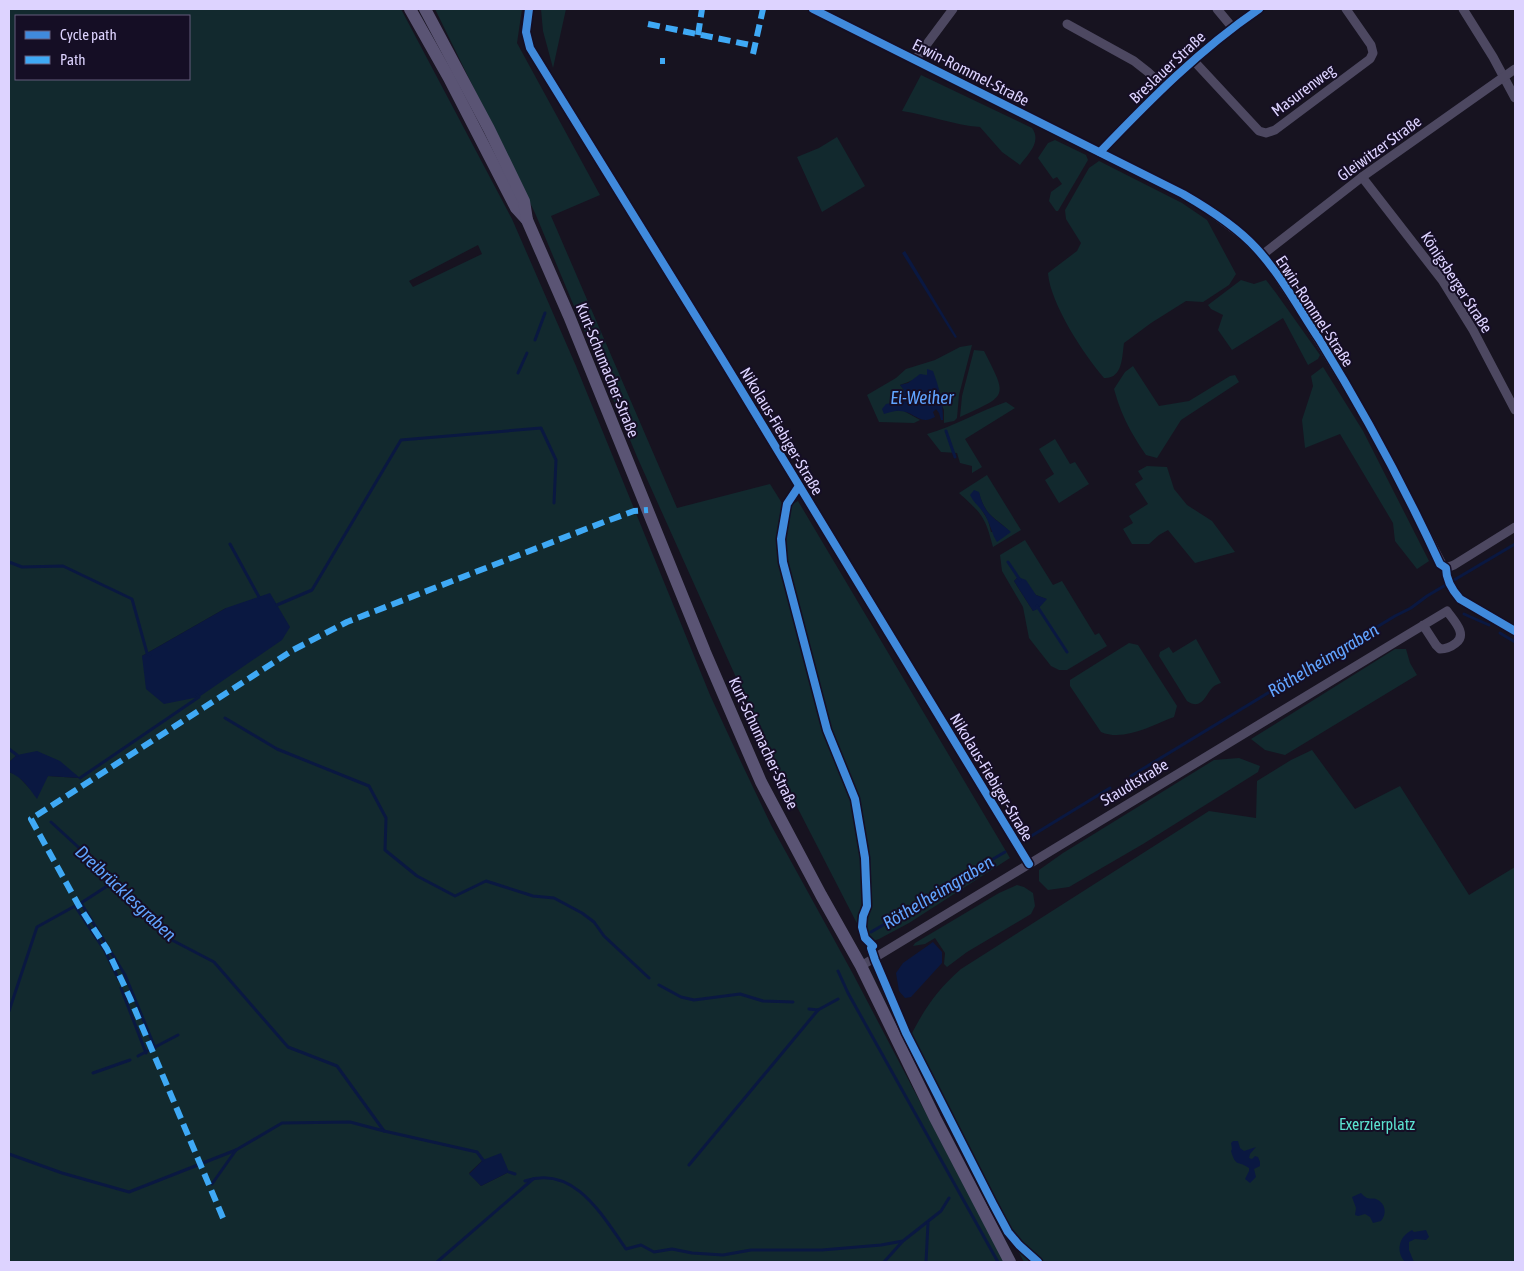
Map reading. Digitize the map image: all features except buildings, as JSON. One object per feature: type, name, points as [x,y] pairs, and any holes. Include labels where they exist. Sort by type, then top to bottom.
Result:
[{"type":"main road","name":"Kurt-Schumacher-Straße","points":[[410,9],[449,78],[516,208],[527,220]]},
{"type":"main road","name":"Kurt-Schumacher-Straße","points":[[425,9],[494,138],[524,200],[527,220],[569,316],[740,733],[762,782],[861,966],[944,1135],[1010,1262]]},
{"type":"street","name":"Nikolaus-Fiebiger-Straße","points":[[529,9],[526,32],[530,48],[721,356],[1029,864]]},
{"type":"street","name":"Erwin-Rommel-Straße","points":[[813,9],[1202,205],[1243,236],[1262,255],[1300,310],[1366,418],[1413,506],[1440,564],[1446,568],[1454,565],[1515,527]]},
{"type":"street","points":[[915,60],[953,9]]},
{"type":"street","points":[[1218,9],[1232,27]]},
{"type":"street","name":"Breslauer Straße","points":[[1100,152],[1192,60],[1232,27],[1259,9]]},
{"type":"street","name":"Masurenweg","points":[[1192,60],[1260,131],[1266,133],[1274,130],[1370,59],[1373,52],[1371,46],[1346,9]]},
{"type":"street","points":[[1463,9],[1515,98]]},
{"type":"street","points":[[1067,24],[1134,61],[1164,87]]},
{"type":"street","name":"Gleiwitzer Straße","points":[[1262,255],[1362,177],[1515,69]]},
{"type":"street","name":"Königsberger Straße","points":[[1362,177],[1442,280],[1473,330],[1515,410]]},
{"type":"street","name":"Staudtstraße","points":[[861,966],[1423,625],[1447,611],[1460,631],[1461,637],[1458,642],[1449,648],[1440,649],[1436,646],[1423,625]]},
{"type":"green space","points":[[9,9],[401,9],[512,219],[576,366],[710,695],[771,825],[853,974],[1004,1262],[9,1262],[9,772],[17,775],[30,789],[48,776],[79,778],[17,755],[9,762]],"holes":[[[478,245],[482,254],[413,287],[409,281]],[[226,608],[290,627],[142,656]],[[483,1160],[509,1172],[481,1186],[469,1173]]]},
{"type":"green space","points":[[435,9],[522,9],[517,43],[600,195],[551,216],[677,508],[770,484],[785,508],[798,501],[1010,858],[909,923],[879,939],[867,943],[774,762],[638,459],[535,213]]},
{"type":"green space","points":[[541,9],[566,9],[553,68],[543,31]]},
{"type":"green space","points":[[921,75],[1032,128],[1035,133],[1035,143],[1020,165],[1002,152],[980,127],[902,111]]},
{"type":"green space","points":[[837,137],[865,186],[822,212],[797,157],[819,148]]},
{"type":"green space","points":[[1055,140],[1086,155],[1088,160],[1058,211],[1049,201],[1051,192],[1062,184],[1057,177],[1053,179],[1038,158],[1048,143]]},
{"type":"green space","points":[[1099,161],[1182,203],[1207,220],[1236,274],[1229,285],[1203,302],[1186,301],[1124,343],[1122,360],[1118,371],[1115,375],[1104,378],[1078,343],[1061,313],[1050,285],[1048,273],[1077,251],[1081,243],[1066,219],[1065,210],[1089,168]]},
{"type":"green space","points":[[1241,280],[1254,284],[1266,280],[1320,355],[1318,359],[1308,365],[1283,318],[1232,350],[1218,330],[1223,315],[1211,309],[1208,305]]},
{"type":"green space","points":[[972,345],[959,395],[957,418],[954,421],[944,423],[944,410],[927,375],[900,385],[904,393],[896,393],[894,411],[902,410],[920,420],[914,423],[879,422],[867,395],[896,378],[906,369],[935,360],[960,347]]},
{"type":"green space","points":[[974,350],[984,351],[997,378],[1000,387],[999,393],[995,399],[987,404],[960,417],[962,396]]},
{"type":"green space","points":[[1133,366],[1159,406],[1189,401],[1230,376],[1235,375],[1239,382],[1181,420],[1157,458],[1146,455],[1135,438],[1123,416],[1114,389],[1125,372]]},
{"type":"green space","points":[[1323,367],[1363,431],[1429,561],[1417,569],[1395,541],[1393,523],[1340,434],[1305,448],[1302,420],[1313,386],[1311,376]]},
{"type":"green space","points":[[1006,402],[1015,408],[965,439],[982,467],[972,473],[972,466],[960,463],[957,453],[941,452],[927,434],[947,427]]},
{"type":"green space","points":[[1055,439],[1070,464],[1075,462],[1089,484],[1059,503],[1045,480],[1054,474],[1039,449]]},
{"type":"green space","points":[[1147,466],[1167,467],[1174,489],[1187,505],[1212,521],[1235,552],[1195,563],[1168,530],[1149,544],[1132,544],[1123,529],[1133,523],[1129,516],[1148,504],[1135,484],[1143,479],[1138,471]]},
{"type":"green space","points":[[987,475],[1021,530],[993,547],[988,528],[982,516],[959,493]],"holes":[[[979,493],[991,516],[1010,532],[991,532],[988,520],[981,509]]]},
{"type":"green space","points":[[1025,540],[1053,585],[1062,581],[1095,635],[1099,633],[1107,646],[1067,670],[1059,670],[1051,666],[1029,638],[1023,607],[1002,571],[1000,555]],"holes":[[[1018,577],[1036,595],[1046,599],[1033,611],[1014,581]]]},
{"type":"green space","points":[[1196,639],[1221,683],[1210,690],[1203,701],[1192,704],[1187,701],[1159,656],[1160,652],[1169,647],[1173,653]]},
{"type":"green space","points":[[1129,643],[1138,645],[1177,706],[1174,717],[1128,734],[1110,735],[1101,732],[1070,686],[1070,680]]},
{"type":"green space","points":[[1395,649],[1406,649],[1410,663],[1417,675],[1285,755],[1265,750],[1251,739]]},
{"type":"green space","name":"Exerzierplatz","points":[[1312,750],[1355,809],[1400,786],[1469,895],[1515,867],[1515,1262],[1024,1262],[993,1204],[911,1035],[916,1025],[938,992],[961,969],[1209,811],[1256,818],[1257,781],[1291,760]]},
{"type":"green space","points":[[1239,758],[1260,766],[1258,772],[1143,844],[1069,887],[1048,890],[1039,881],[1039,870],[1063,853],[1214,760]]},
{"type":"green space","points":[[1017,885],[1033,893],[1035,906],[1031,914],[967,952],[947,967],[944,964],[945,953],[935,938],[925,944],[913,946],[915,943],[999,893]]},
{"type":"water","points":[[905,251],[957,337],[955,338],[902,253]]},
{"type":"water","name":"Ei-Weiher","points":[[927,369],[933,371],[937,383],[943,420],[941,420],[936,409],[933,412],[935,417],[925,420],[905,412],[896,411],[884,414],[882,409],[886,404],[891,403],[891,394],[904,393],[900,385],[908,383],[920,374],[927,375]]},
{"type":"water","points":[[974,490],[979,492],[987,511],[1011,532],[997,542],[985,516],[970,495]]},
{"type":"water","points":[[1018,577],[1026,580],[1036,595],[1047,599],[1038,609],[1033,611],[1014,581]]},
{"type":"water","points":[[270,593],[290,627],[282,640],[199,697],[164,704],[146,689],[142,656],[226,608]]},
{"type":"water","points":[[37,751],[60,761],[80,778],[48,776],[37,799],[21,780],[9,772],[9,762],[17,755]]},
{"type":"water","points":[[933,942],[942,952],[942,963],[911,997],[905,998],[899,991],[896,973],[903,963]]},
{"type":"water","points":[[1238,1141],[1240,1148],[1244,1151],[1256,1147],[1249,1158],[1258,1157],[1260,1166],[1254,1169],[1256,1177],[1250,1183],[1245,1179],[1249,1168],[1236,1162],[1233,1156],[1231,1143]]},
{"type":"water","points":[[501,1153],[509,1172],[481,1186],[469,1174],[483,1160]]},
{"type":"water","points":[[1361,1193],[1367,1198],[1376,1199],[1382,1203],[1385,1212],[1381,1221],[1373,1223],[1370,1217],[1365,1214],[1355,1215],[1356,1208],[1352,1197]]},
{"type":"water","points":[[1412,1230],[1414,1232],[1426,1230],[1429,1237],[1426,1240],[1415,1239],[1409,1242],[1409,1250],[1414,1262],[1405,1262],[1400,1254],[1400,1245],[1407,1233]]},
{"type":"waterway","points":[[535,340],[545,313]]},
{"type":"waterway","points":[[518,373],[527,353]]},
{"type":"waterway","points":[[277,605],[312,590],[401,440],[541,428],[556,460],[554,503]]},
{"type":"waterway","points":[[946,431],[955,457]]},
{"type":"waterway","points":[[230,544],[259,597]]},
{"type":"waterway","name":"Röthelheimgraben","points":[[1131,776],[1515,544]]},
{"type":"waterway","points":[[9,562],[22,567],[63,566],[132,599],[147,653],[150,655]]},
{"type":"waterway","points":[[1008,562],[1020,580]]},
{"type":"waterway","points":[[1037,606],[1067,652]]},
{"type":"waterway","points":[[1464,614],[1489,625]]},
{"type":"waterway","points":[[1500,633],[1515,642]]},
{"type":"waterway","points":[[80,778],[199,697],[197,695]]},
{"type":"waterway","points":[[225,718],[277,749],[369,786],[386,818],[385,850],[417,876],[455,896],[486,881],[533,896],[554,898],[582,913],[594,922],[604,936],[649,978]]},
{"type":"waterway","name":"Dreibrücklesgraben","points":[[9,749],[17,755]]},
{"type":"waterway","name":"Röthelheimgraben","points":[[1028,838],[1110,788]]},
{"type":"waterway","name":"Dreibrücklesgraben","points":[[51,822],[115,881],[170,939],[214,962],[288,1047],[337,1066],[384,1131]]},
{"type":"waterway","name":"Röthelheimgraben","points":[[871,932],[1005,852]]},
{"type":"waterway","points":[[115,881],[81,903],[125,975],[155,1048]]},
{"type":"waterway","points":[[9,1011],[37,927],[75,906],[105,951],[119,980]]},
{"type":"waterway","points":[[838,971],[848,993],[998,1262]]},
{"type":"waterway","points":[[659,985],[681,997],[694,1000],[740,994],[763,1001],[793,1002]]},
{"type":"waterway","points":[[121,988],[146,1053]]},
{"type":"waterway","points":[[689,1165],[818,1010],[838,999]]},
{"type":"waterway","points":[[809,1009],[818,1010]]},
{"type":"waterway","points":[[138,1056],[178,1035]]},
{"type":"waterway","points":[[93,1073],[130,1060]]},
{"type":"waterway","points":[[212,1184],[236,1150],[282,1123],[350,1122],[477,1152],[483,1160]]},
{"type":"waterway","points":[[9,1154],[62,1173],[129,1192],[236,1150]]},
{"type":"waterway","name":"Dreibrücklesgraben","points":[[509,1172],[515,1174]]},
{"type":"waterway","name":"Dreibrücklesgraben","points":[[525,1181],[542,1178],[558,1180],[572,1186],[596,1208],[626,1249],[641,1245],[654,1252],[672,1249],[692,1253],[723,1255],[751,1250],[822,1250],[881,1245],[903,1241],[941,1211],[949,1198]]},
{"type":"waterway","points":[[437,1262],[533,1179]]},
{"type":"waterway","points":[[926,1262],[928,1223]]},
{"type":"waterway","points":[[884,1262],[902,1242]]},
{"type":"marked path","points":[[698,35],[702,9]]},
{"type":"marked path","points":[[753,54],[763,9]]},
{"type":"marked path","points":[[648,24],[755,46]]},
{"type":"marked path","points":[[660,61],[665,61]]},
{"type":"marked path","points":[[223,1218],[130,998],[107,949],[79,906],[31,819],[293,650],[347,622],[604,522],[634,511],[648,510]]},
{"type":"cycle path","points":[[529,9],[526,32],[530,48],[721,357],[1029,864]]},
{"type":"cycle path","points":[[813,9],[1183,194],[1240,232],[1274,269],[1336,366],[1398,478],[1440,564],[1446,568],[1448,581],[1454,592],[1460,599],[1515,631]]},
{"type":"cycle path","points":[[1100,152],[1156,95],[1216,41],[1259,9]]},
{"type":"cycle path","points":[[799,486],[787,504],[781,539],[783,562],[827,730],[855,799],[865,858],[867,906],[863,916],[862,927],[865,938],[873,946],[871,948],[875,960],[906,1033],[993,1204],[1008,1232],[1038,1262]]}]
